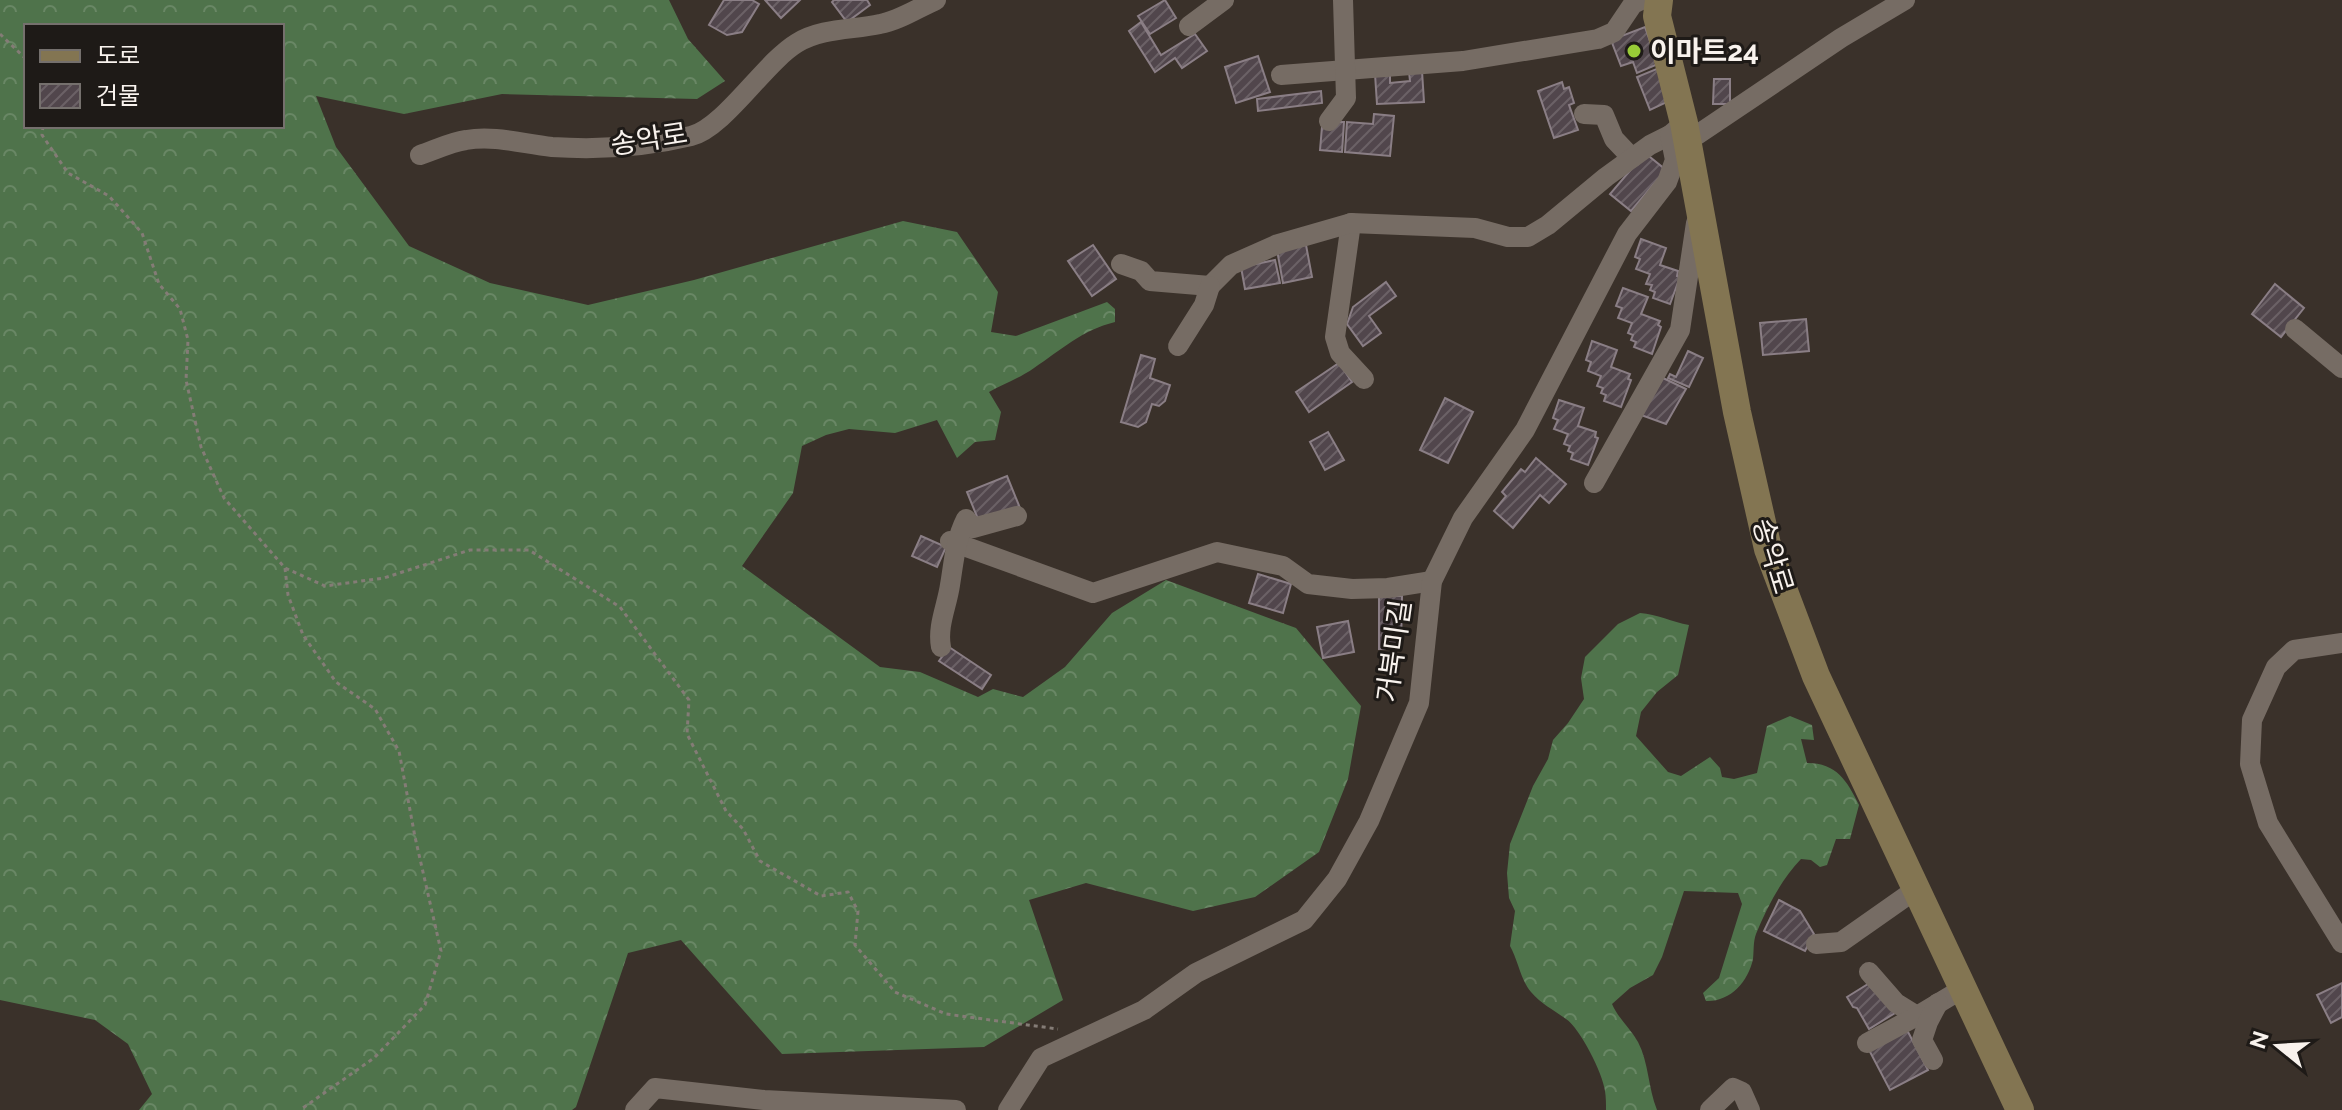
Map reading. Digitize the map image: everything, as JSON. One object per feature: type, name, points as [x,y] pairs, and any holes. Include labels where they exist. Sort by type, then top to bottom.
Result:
[{"type":"main road","name":"송악로","points":[[1659,0],[1657,16],[1700,199],[1737,412],[1768,549],[1816,676],[1915,890],[1950,996],[2020,1110]]},
{"type":"main road","points":[[1673,0],[1691,90],[1683,131],[1783,569],[1842,716],[2028,1110]]},
{"type":"street","name":"송악로","points":[[420,155],[466,140],[515,140],[583,148],[644,145],[696,135],[721,116],[797,43],[845,28],[883,24],[936,0]]},
{"type":"street","points":[[1189,26],[1224,0]]},
{"type":"street","points":[[1329,121],[1346,98],[1343,0]]},
{"type":"street","points":[[1281,75],[1463,61],[1598,39],[1614,32],[1633,4],[1641,0]]},
{"type":"street","points":[[1178,346],[1204,305],[1210,286],[1231,265],[1278,244],[1351,223],[1475,228],[1508,237],[1528,237],[1548,225],[1632,158],[1905,0]]},
{"type":"street","points":[[1584,114],[1604,115],[1614,139],[1632,158]]},
{"type":"street","name":"거북미길","points":[[1008,1110],[1041,1058],[1144,1010],[1196,973],[1304,920],[1337,879],[1369,821],[1419,703],[1432,581],[1463,518],[1525,430],[1627,234],[1667,182],[1683,131]]},
{"type":"street","name":"송악로","points":[[1594,483],[1680,330],[1700,199]]},
{"type":"street","points":[[1351,223],[1335,337],[1340,353],[1364,379]]},
{"type":"street","points":[[1121,264],[1141,271],[1150,281],[1210,286]]},
{"type":"street","points":[[2295,329],[2342,368]]},
{"type":"street","points":[[941,647],[940,627],[951,583],[953,542],[966,519],[973,528],[1017,516]]},
{"type":"street","points":[[953,542],[1093,593],[1217,552],[1283,566],[1308,584],[1352,589],[1388,588],[1432,581]]},
{"type":"street","points":[[2342,643],[2294,650],[2276,667],[2252,720],[2250,764],[2268,823],[2342,943]]},
{"type":"street","points":[[1816,944],[1841,942],[1915,890]]},
{"type":"street","points":[[1869,972],[1896,1003],[1917,1016]]},
{"type":"street","points":[[1867,1043],[1950,996]]},
{"type":"street","points":[[1933,1060],[1922,1040],[1928,1022],[1950,996]]},
{"type":"street","points":[[635,1110],[655,1088],[764,1100],[956,1110]]},
{"type":"street","points":[[1710,1110],[1733,1088],[1742,1092],[1750,1110]]},
{"type":"path","points":[[0,34],[24,57]]},
{"type":"path","points":[[43,128],[42,135],[68,173],[109,196],[142,233],[159,284],[180,309],[188,340],[186,380],[201,447],[224,498],[285,568],[325,586],[384,578],[470,550],[529,550],[620,607],[689,700],[687,734],[726,811],[743,829],[760,861],[821,896],[848,892],[858,911],[855,945],[895,992],[946,1014],[1094,1033]]},
{"type":"path","points":[[285,568],[288,595],[303,635],[336,682],[375,709],[399,751],[441,951],[425,1005],[374,1058],[300,1110]]},
{"type":"green space","points":[[0,0],[669,0],[688,39],[725,81],[697,99],[502,94],[404,114],[316,96],[336,147],[409,246],[490,283],[588,305],[694,280],[903,221],[957,232],[998,292],[991,332],[1016,336],[1107,302],[1115,309],[1115,322],[1082,335],[1029,372],[989,392],[1001,412],[995,440],[975,442],[957,458],[937,420],[895,433],[849,429],[802,446],[793,493],[742,566],[880,667],[920,672],[978,697],[993,689],[1023,697],[1065,667],[1112,613],[1166,580],[1296,628],[1361,706],[1348,779],[1319,852],[1255,897],[1193,911],[1086,883],[1029,900],[1063,1000],[984,1047],[782,1054],[681,940],[628,953],[576,1107],[572,1110],[139,1110],[152,1094],[128,1044],[95,1020],[0,1000]]},
{"type":"green space","points":[[1640,613],[1689,625],[1678,675],[1657,692],[1641,712],[1636,736],[1668,772],[1681,776],[1710,757],[1720,768],[1722,777],[1734,779],[1757,773],[1767,726],[1790,716],[1812,725],[1814,740],[1801,739],[1807,763],[1826,766],[1840,775],[1859,805],[1850,839],[1836,839],[1827,865],[1820,867],[1811,860],[1801,859],[1787,876],[1756,934],[1753,959],[1747,975],[1737,989],[1723,998],[1706,1001],[1703,993],[1719,978],[1742,904],[1738,893],[1684,891],[1653,975],[1630,988],[1612,1004],[1642,1050],[1657,1110],[1606,1110],[1603,1083],[1584,1041],[1572,1024],[1535,996],[1522,976],[1510,946],[1515,911],[1509,898],[1507,873],[1510,844],[1533,786],[1548,759],[1553,740],[1584,699],[1581,678],[1585,657],[1618,624]]},
{"type":"building","points":[[724,0],[752,0],[759,4],[742,32],[727,35],[709,25]]},
{"type":"building","points":[[765,0],[800,0],[781,18]]},
{"type":"building","points":[[867,0],[870,5],[847,22],[832,2]]},
{"type":"building","points":[[1165,0],[1176,18],[1150,34],[1138,16]]},
{"type":"building","points":[[1141,22],[1161,55],[1195,34],[1207,51],[1182,68],[1175,58],[1155,72],[1129,31]]},
{"type":"building","name":"이마트24","points":[[1645,27],[1658,64],[1637,73],[1633,62],[1621,66],[1611,40]]},
{"type":"building","points":[[1258,56],[1270,92],[1236,103],[1225,67]]},
{"type":"building","points":[[1659,68],[1669,101],[1650,110],[1637,77]]},
{"type":"building","points":[[1422,71],[1424,102],[1377,104],[1375,74],[1390,73],[1390,83],[1410,81],[1409,72]]},
{"type":"building","points":[[1714,79],[1730,79],[1730,104],[1713,104]]},
{"type":"building","points":[[1562,82],[1564,89],[1569,87],[1574,103],[1569,105],[1578,130],[1554,138],[1538,91]]},
{"type":"building","points":[[1321,91],[1322,103],[1258,111],[1257,99]]},
{"type":"building","points":[[1374,114],[1394,116],[1390,156],[1345,152],[1347,122],[1373,124]]},
{"type":"building","points":[[1344,122],[1342,152],[1320,150],[1322,127]]},
{"type":"building","points":[[1645,153],[1666,170],[1631,211],[1610,194]]},
{"type":"building","points":[[1641,239],[1666,248],[1660,265],[1678,271],[1677,276],[1680,277],[1670,304],[1653,298],[1655,292],[1650,290],[1652,285],[1646,284],[1650,274],[1636,269],[1640,259],[1635,257]]},
{"type":"building","points":[[1093,245],[1116,279],[1092,296],[1068,261]]},
{"type":"building","points":[[1306,245],[1312,277],[1283,283],[1277,250]]},
{"type":"building","points":[[1275,260],[1280,283],[1245,289],[1241,267]]},
{"type":"building","points":[[1386,282],[1396,296],[1369,316],[1381,333],[1363,346],[1347,324],[1353,307]]},
{"type":"building","points":[[2275,284],[2304,308],[2281,337],[2252,314]]},
{"type":"building","points":[[1623,288],[1648,297],[1641,314],[1660,321],[1652,354],[1634,347],[1636,342],[1631,340],[1633,335],[1628,333],[1632,323],[1618,318],[1622,308],[1616,306]]},
{"type":"building","points":[[1806,319],[1809,351],[1763,355],[1760,323]]},
{"type":"building","points":[[1592,341],[1617,350],[1611,367],[1630,374],[1628,379],[1631,380],[1621,407],[1604,401],[1606,395],[1601,393],[1603,388],[1597,386],[1601,376],[1588,371],[1591,362],[1586,360]]},
{"type":"building","points":[[1688,351],[1703,358],[1689,387],[1668,378],[1670,374],[1676,377]]},
{"type":"building","points":[[1141,355],[1155,359],[1150,378],[1170,385],[1165,401],[1159,406],[1152,404],[1146,422],[1138,427],[1121,422]]},
{"type":"building","points":[[1339,363],[1352,382],[1309,412],[1296,392]]},
{"type":"building","points":[[1663,378],[1686,389],[1666,424],[1641,415]]},
{"type":"building","points":[[1445,398],[1473,412],[1448,463],[1420,450]]},
{"type":"building","points":[[1559,400],[1584,408],[1578,426],[1596,432],[1595,437],[1598,438],[1588,465],[1571,459],[1573,453],[1568,451],[1570,446],[1564,444],[1568,434],[1554,429],[1558,420],[1553,418]]},
{"type":"building","points":[[1328,432],[1344,460],[1325,470],[1310,442]]},
{"type":"building","points":[[1536,458],[1566,484],[1549,503],[1540,495],[1513,528],[1494,511],[1506,496],[1502,492],[1521,469],[1525,472]]},
{"type":"building","points":[[1007,476],[1020,508],[980,524],[967,492]]},
{"type":"building","points":[[921,536],[946,547],[937,567],[912,556]]},
{"type":"building","points":[[1258,574],[1291,584],[1283,613],[1249,603]]},
{"type":"building","points":[[1379,596],[1402,596],[1401,649],[1379,649]]},
{"type":"building","points":[[1348,621],[1354,652],[1323,658],[1317,627]]},
{"type":"building","points":[[949,647],[991,675],[982,689],[939,661]]},
{"type":"building","points":[[1779,900],[1800,911],[1814,934],[1805,951],[1764,931]]},
{"type":"building","points":[[2342,983],[2342,1017],[2331,1023],[2317,995]]},
{"type":"building","points":[[1868,984],[1895,1013],[1869,1029],[1847,997]]},
{"type":"building","points":[[1907,1030],[1928,1070],[1890,1090],[1869,1050]]},
{"type":"place","name":"이마트24","points":[[1634,51]]}]
